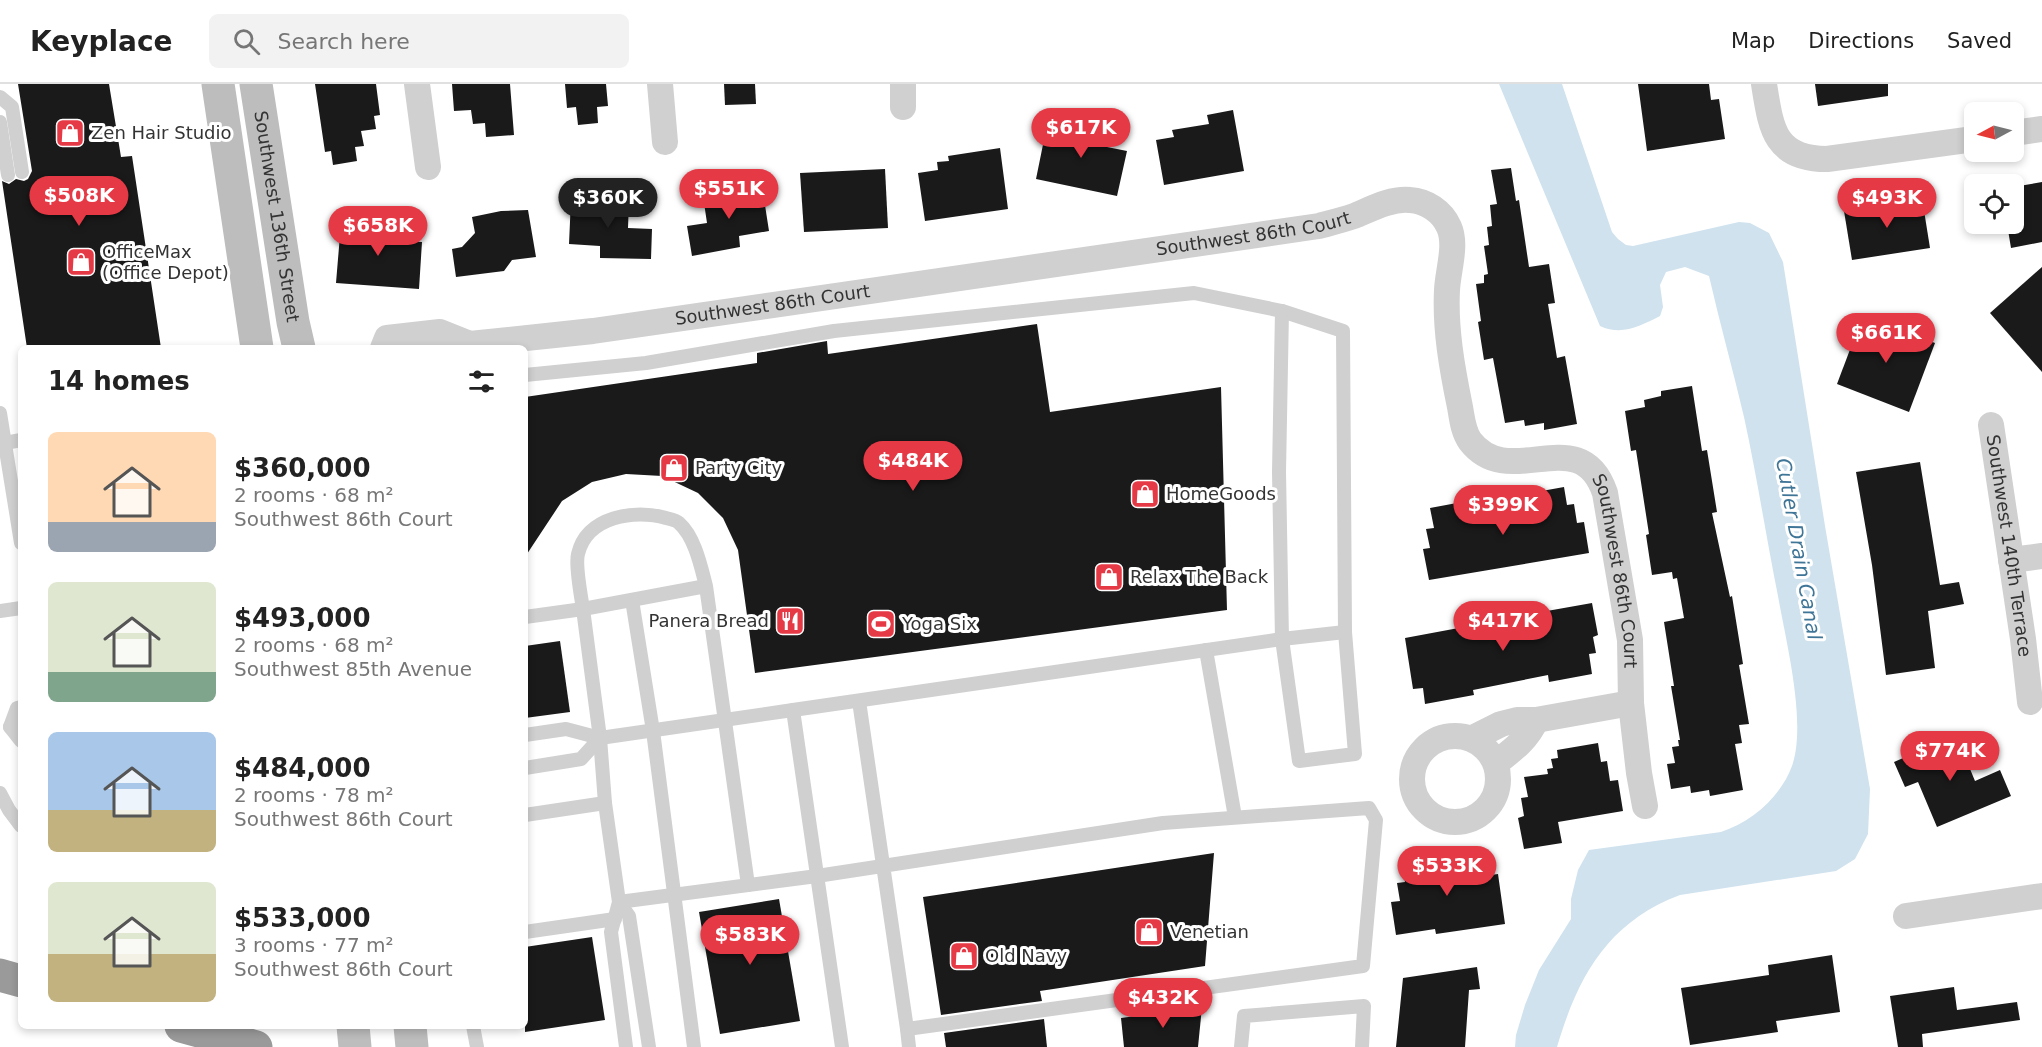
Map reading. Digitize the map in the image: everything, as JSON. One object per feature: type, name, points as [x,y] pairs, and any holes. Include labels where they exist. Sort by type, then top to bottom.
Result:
[{"type":"highway","points":[[192,1029],[256,1047]]},
{"type":"street","name":"Southwest 136th Street","points":[[218,84],[258,345]]},
{"type":"street","name":"Southwest 136th Street","points":[[256,84],[298,345]]},
{"type":"street","points":[[417,84],[428,167]]},
{"type":"street","points":[[660,84],[665,142]]},
{"type":"street","points":[[1764,84],[1771,125],[1775,134],[1786,149],[1804,157],[1827,159],[1964,140]]},
{"type":"street","points":[[2024,131],[2042,129]]},
{"type":"street","name":"Southwest 86th Court","points":[[474,345],[593,331],[1319,226],[1393,202],[1408,199],[1418,201],[1436,210],[1450,227],[1452,248],[1447,325],[1455,382],[1466,434],[1471,442],[1487,455],[1510,462],[1519,463],[1553,457],[1574,459],[1593,470],[1601,481],[1630,640],[1631,703],[1645,806]]},
{"type":"street","points":[[384,345],[387,338],[440,332],[464,345]]},
{"type":"street","name":"Southwest 140th Terrace","points":[[1991,425],[2023,639],[2030,702]]},
{"type":"street","points":[[2011,560],[2042,556]]},
{"type":"street","points":[[1473,738],[1501,724],[1517,720],[1536,720],[1631,703]]},
{"type":"street","points":[[1496,763],[1518,746],[1531,732],[1536,720]]},
{"type":"street","points":[[1458,735],[1473,738],[1483,745],[1496,763],[1499,778],[1497,792],[1490,806],[1479,816],[1465,822],[1450,822],[1436,818],[1424,809],[1416,797],[1412,782],[1413,767],[1420,753],[1430,743],[1443,737],[1458,735]]},
{"type":"street","points":[[1906,916],[2042,896]]},
{"type":"street","points":[[353,1029],[355,1047]]},
{"type":"street","points":[[410,1029],[412,1047]]},
{"type":"lane","points":[[0,97],[12,107],[22,172]]},
{"type":"lane","points":[[0,122],[8,175]]},
{"type":"lane","points":[[528,375],[646,363],[834,331],[1194,293],[1282,311],[1343,331],[1345,632],[1355,754],[1299,761],[1282,639],[1279,472],[1282,311]]},
{"type":"lane","points":[[0,413],[18,524]]},
{"type":"lane","points":[[5,443],[18,441]]},
{"type":"lane","points":[[626,1047],[611,932],[619,902],[605,803],[600,738],[577,555],[586,535],[598,525],[623,516],[651,514],[679,522],[696,549],[706,586],[748,885]]},
{"type":"lane","points":[[528,617],[583,609],[706,586]]},
{"type":"lane","points":[[632,600],[653,731],[694,1047]]},
{"type":"lane","points":[[0,611],[18,608]]},
{"type":"lane","points":[[528,735],[566,729],[600,738],[1282,639],[1345,632]]},
{"type":"lane","points":[[1206,650],[1235,817]]},
{"type":"lane","points":[[859,701],[909,1047]]},
{"type":"lane","points":[[13,727],[18,708]]},
{"type":"lane","points":[[793,710],[843,1047]]},
{"type":"lane","points":[[528,768],[581,759],[600,738]]},
{"type":"lane","points":[[0,793],[18,822]]},
{"type":"lane","points":[[528,815],[605,803]]},
{"type":"lane","points":[[619,902],[882,867],[1163,823],[1369,808],[1376,820],[1363,966],[907,1029]]},
{"type":"lane","points":[[619,902],[629,916],[649,1047]]},
{"type":"lane","points":[[528,932],[615,919]]},
{"type":"lane","points":[[1241,1047],[1244,1016],[1364,1006],[1362,1047]]},
{"type":"lane","points":[[474,1029],[477,1047]]},
{"type":"water","name":"Cutler Drain Canal","points":[[1499,84],[1562,84],[1612,232],[1626,245],[1633,246],[1739,222],[1750,223],[1769,233],[1783,262],[1870,789],[1868,834],[1855,859],[1836,871],[1680,895],[1655,906],[1633,920],[1599,954],[1586,975],[1565,1021],[1557,1047],[1515,1047],[1516,1035],[1539,970],[1571,919],[1571,899],[1578,870],[1589,850],[1721,832],[1753,815],[1780,788],[1792,766],[1796,748],[1796,705],[1790,659],[1749,439],[1709,276],[1685,267],[1666,272],[1660,285],[1663,307],[1660,316],[1623,330],[1600,326]]},
{"type":"building","name":"OfficeMax (Office Depot)","points":[[18,84],[109,84],[121,157],[132,156],[161,345],[27,345],[2,181],[9,184],[16,179],[24,181],[28,179],[32,171]]},
{"type":"building","points":[[315,84],[376,84],[380,115],[374,116],[376,129],[361,131],[364,146],[355,147],[357,161],[333,165],[331,151],[325,152]]},
{"type":"building","points":[[452,84],[510,84],[514,135],[486,137],[485,123],[473,124],[471,110],[454,111]]},
{"type":"building","points":[[565,84],[606,84],[608,106],[597,107],[598,123],[578,125],[576,107],[567,108]]},
{"type":"building","points":[[724,84],[755,84],[756,104],[725,105]]},
{"type":"building","points":[[1638,84],[1709,84],[1711,100],[1719,99],[1725,139],[1647,151]]},
{"type":"building","points":[[1815,84],[1888,84],[1888,96],[1818,106]]},
{"type":"building","points":[[1233,110],[1244,171],[1164,185],[1156,140],[1174,137],[1172,130],[1209,124],[1207,115]]},
{"type":"building","points":[[1048,120],[1110,133],[1107,147],[1127,151],[1117,196],[1036,179]]},
{"type":"building","points":[[1000,148],[1008,209],[925,221],[918,173],[938,170],[937,162],[949,161],[948,156]]},
{"type":"building","points":[[1511,168],[1516,201],[1519,200],[1529,267],[1549,264],[1555,303],[1548,304],[1557,358],[1565,356],[1577,424],[1544,430],[1544,423],[1525,426],[1524,420],[1505,423],[1493,358],[1484,360],[1478,322],[1481,321],[1476,284],[1484,283],[1484,275],[1488,274],[1484,246],[1489,245],[1487,227],[1492,226],[1490,205],[1497,204],[1491,170]]},
{"type":"building","points":[[885,169],[888,228],[804,232],[800,173]]},
{"type":"building","points":[[2042,182],[2042,242],[2011,248],[2009,234],[2024,234],[2024,185]]},
{"type":"building","points":[[762,186],[769,231],[739,236],[740,247],[692,256],[687,226],[707,223],[703,196]]},
{"type":"building","points":[[1922,198],[1930,248],[1852,260],[1844,211]]},
{"type":"building","points":[[571,199],[629,201],[628,228],[652,229],[651,259],[600,258],[600,246],[569,244]]},
{"type":"building","points":[[528,210],[536,257],[512,260],[504,271],[456,277],[452,249],[462,247],[475,233],[472,217],[501,211]]},
{"type":"building","points":[[341,223],[403,228],[402,241],[422,242],[419,289],[336,283]]},
{"type":"building","points":[[2042,267],[2042,372],[1990,313]]},
{"type":"building","points":[[1863,315],[1935,343],[1909,412],[1837,384]]},
{"type":"building","points":[[1037,324],[1050,412],[1221,387],[1227,610],[755,673],[738,550],[723,518],[698,493],[662,476],[626,474],[592,482],[562,501],[528,552],[528,397],[757,363],[757,353],[827,341],[828,354]]},
{"type":"building","points":[[1692,386],[1702,451],[1707,450],[1717,512],[1712,513],[1730,597],[1732,596],[1743,664],[1739,665],[1749,724],[1739,725],[1742,743],[1735,744],[1743,790],[1710,796],[1709,790],[1691,793],[1690,786],[1671,789],[1667,764],[1675,763],[1672,747],[1679,746],[1678,740],[1680,740],[1664,622],[1684,618],[1677,578],[1673,579],[1672,572],[1652,575],[1646,535],[1649,534],[1636,450],[1631,451],[1625,411],[1645,407],[1644,400],[1661,396],[1661,391]]},
{"type":"building","points":[[1920,462],[1940,585],[1959,582],[1964,604],[1928,611],[1935,668],[1886,675],[1872,565],[1856,472]]},
{"type":"building","points":[[1564,487],[1567,505],[1574,504],[1577,523],[1584,522],[1589,553],[1429,580],[1423,549],[1430,548],[1426,529],[1434,528],[1430,508],[1473,500],[1475,510],[1479,509],[1480,518],[1520,511],[1519,502],[1525,500],[1525,494]]},
{"type":"building","points":[[1592,603],[1598,635],[1593,637],[1596,653],[1589,654],[1592,674],[1549,682],[1548,675],[1473,690],[1474,695],[1425,704],[1423,688],[1413,689],[1405,638],[1464,627],[1463,621],[1529,610],[1530,614]]},
{"type":"building","points":[[560,641],[570,712],[528,718],[528,646]]},
{"type":"building","points":[[1956,735],[1975,781],[2000,770],[2011,796],[1937,827],[1918,782],[1905,787],[1894,762]]},
{"type":"building","points":[[1598,743],[1601,762],[1607,761],[1610,781],[1618,780],[1623,811],[1558,822],[1562,843],[1524,849],[1518,818],[1524,816],[1521,798],[1528,797],[1524,777],[1548,774],[1547,769],[1553,768],[1551,759],[1558,758],[1557,750]]},
{"type":"building","points":[[1214,853],[1205,966],[1040,991],[1042,1001],[941,1015],[923,897]]},
{"type":"building","points":[[1481,856],[1484,876],[1498,874],[1505,924],[1436,934],[1435,929],[1396,935],[1391,902],[1400,901],[1397,883],[1405,882],[1402,862],[1428,859],[1429,864]]},
{"type":"building","points":[[779,899],[800,1021],[720,1034],[699,912]]},
{"type":"building","points":[[592,937],[605,1020],[525,1032],[525,1029],[528,1029],[528,947]]},
{"type":"building","points":[[1832,955],[1840,1012],[1776,1021],[1778,1032],[1690,1045],[1681,988],[1769,975],[1768,965]]},
{"type":"building","points":[[1477,967],[1480,989],[1469,990],[1465,1047],[1396,1047],[1403,978]]},
{"type":"building","points":[[1954,987],[1957,1010],[2017,1002],[2020,1020],[1922,1034],[1923,1047],[1898,1047],[1890,996]]},
{"type":"building","points":[[1202,1007],[1198,1047],[1124,1047],[1121,1018]]},
{"type":"building","points":[[1044,1019],[1047,1047],[946,1047],[944,1033]]},
{"type":"place","name":"Zen Hair Studio","points":[[70,133]]},
{"type":"place","name":"OfficeMax (Office Depot)","points":[[81,262]]},
{"type":"place","name":"Party City","points":[[674,468]]},
{"type":"place","name":"HomeGoods","points":[[1145,494]]},
{"type":"place","name":"Relax The Back","points":[[1109,577]]},
{"type":"place","name":"Panera Bread","points":[[790,621]]},
{"type":"place","name":"Yoga Six","points":[[881,624]]},
{"type":"place","name":"Venetian","points":[[1149,932]]},
{"type":"place","name":"Old Navy","points":[[964,956]]}]
